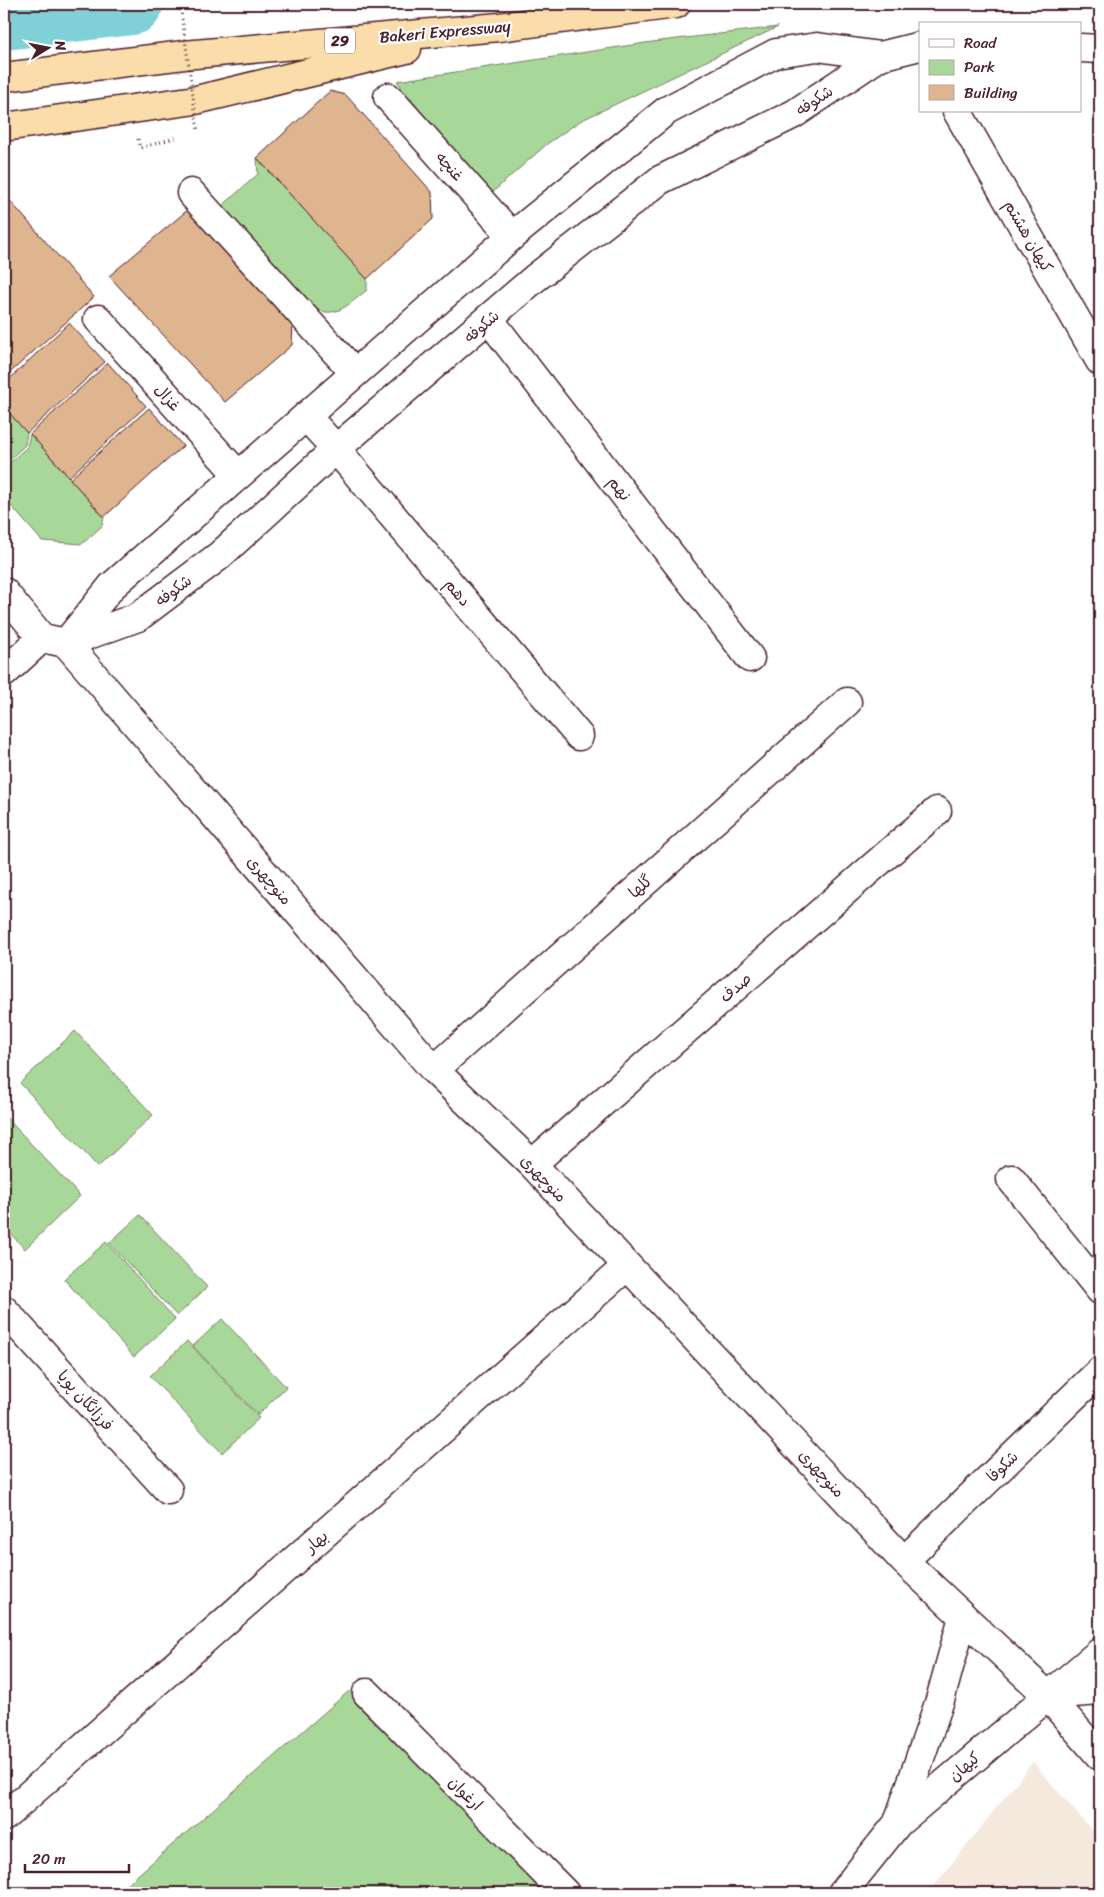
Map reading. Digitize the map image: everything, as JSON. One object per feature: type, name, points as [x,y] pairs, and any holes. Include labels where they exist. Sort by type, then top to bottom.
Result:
[{"type":"highway","name":"Bakeri Expressway","points":[[4,77],[194,54],[500,27],[676,4]]},
{"type":"highway","points":[[4,127],[196,100],[500,27]]},
{"type":"street","name":"شکوفه","points":[[54,640],[138,617],[218,556],[336,449],[490,319],[534,279],[660,180],[794,114],[880,56],[919,46]]},
{"type":"street","points":[[4,673],[54,640],[112,586],[512,236],[666,111],[776,53],[817,47],[880,56]]},
{"type":"street","points":[[1082,48],[1100,49]]},
{"type":"street","name":"غنچه","points":[[388,97],[512,236]]},
{"type":"street","name":"کیهان هشتم","points":[[958,112],[1100,361]]},
{"type":"street","points":[[191,193],[355,373]]},
{"type":"street","name":"غزال","points":[[98,319],[238,475]]},
{"type":"street","name":"نهم","points":[[490,319],[750,658]]},
{"type":"street","name":"دهم","points":[[306,416],[579,736]]},
{"type":"street","name":"منوچهری","points":[[4,592],[54,640],[434,1070],[532,1164],[904,1560],[1047,1695],[1100,1756]]},
{"type":"street","name":"گلها","points":[[434,1070],[847,702]]},
{"type":"street","name":"صدف","points":[[532,1164],[937,811]]},
{"type":"street","points":[[1011,1179],[1100,1290]]},
{"type":"street","name":"بهار","points":[[4,1817],[627,1266]]},
{"type":"street","name":"فرزانگان پویا","points":[[4,1310],[168,1490]]},
{"type":"street","name":"شکوفا","points":[[904,1560],[1100,1370]]},
{"type":"street","points":[[898,1823],[940,1700],[964,1617]]},
{"type":"street","name":"کیهان","points":[[842,1893],[898,1823],[1100,1652]]},
{"type":"street","points":[[1047,1695],[1100,1691]]},
{"type":"street","name":"ارغوان","points":[[367,1693],[565,1893]]},
{"type":"path","points":[[180,4],[198,131],[189,133]]},
{"type":"path","points":[[140,148],[181,136]]},
{"type":"shaded area","points":[[1033,1762],[1100,1840],[1100,1893],[928,1893]]},
{"type":"green space","points":[[778,27],[580,121],[547,144],[487,197],[397,81],[652,42]]},
{"type":"green space","points":[[257,158],[367,279],[367,290],[344,308],[332,312],[318,310],[221,207],[258,174]]},
{"type":"green space","points":[[4,407],[27,433],[25,445],[4,465]]},
{"type":"green space","points":[[30,434],[104,517],[102,526],[82,544],[42,541],[4,498],[4,468],[27,447]]},
{"type":"green space","points":[[75,1031],[153,1115],[98,1167],[20,1083]]},
{"type":"green space","points":[[4,1115],[80,1196],[25,1249],[4,1227]]},
{"type":"green space","points":[[140,1215],[207,1287],[177,1316],[109,1243]]},
{"type":"green space","points":[[106,1242],[175,1319],[134,1357],[64,1279]]},
{"type":"green space","points":[[222,1319],[286,1387],[258,1415],[193,1346]]},
{"type":"green space","points":[[187,1341],[259,1418],[222,1453],[150,1376]]},
{"type":"green space","points":[[349,1691],[546,1893],[117,1893]]},
{"type":"building","points":[[330,91],[346,95],[432,192],[433,219],[367,279],[257,158]]},
{"type":"building","points":[[4,194],[94,297],[4,378]]},
{"type":"building","points":[[190,208],[293,322],[292,345],[225,402],[109,276]]},
{"type":"building","points":[[69,323],[105,362],[27,433],[4,407],[4,384]]},
{"type":"building","points":[[108,363],[146,406],[69,477],[30,434]]},
{"type":"building","points":[[149,408],[183,446],[104,517],[70,479]]},
{"type":"waterway","points":[[4,19],[132,4]]}]
